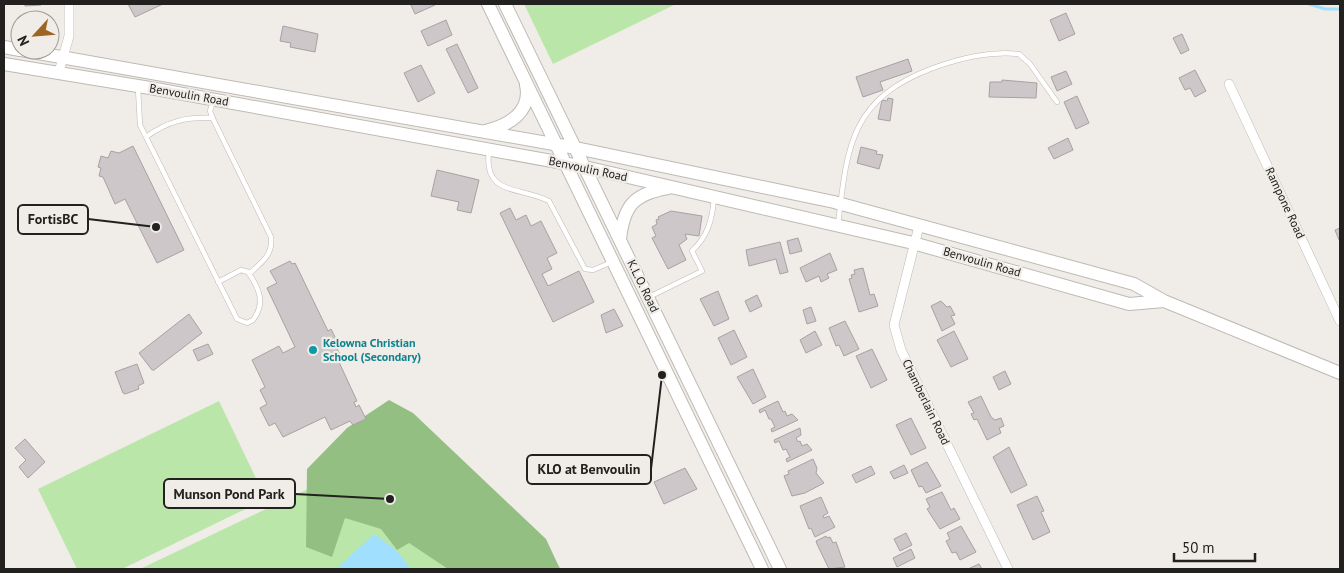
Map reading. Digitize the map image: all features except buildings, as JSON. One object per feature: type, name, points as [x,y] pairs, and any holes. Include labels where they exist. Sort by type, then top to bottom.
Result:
[{"type":"main road","name":"K.L.O. Road","points":[[488,4],[762,569]]},
{"type":"main road","name":"K.L.O. Road","points":[[505,4],[780,569]]},
{"type":"main road","name":"Benvoulin Road","points":[[60,56],[558,147],[576,148],[841,204],[1134,284],[1164,301],[1340,373]]},
{"type":"main road","name":"Benvoulin Road","points":[[4,64],[59,72],[585,167],[913,243],[1129,304],[1164,301]]},
{"type":"main road","points":[[480,132],[498,128],[516,117],[523,107],[526,98],[527,89],[524,77]]},
{"type":"main road","points":[[620,239],[622,222],[632,202],[654,190],[673,188]]},
{"type":"street","points":[[59,72],[69,36],[69,4]]},
{"type":"street","name":"Rampone Road","points":[[1229,84],[1340,321]]},
{"type":"street","name":"Chamberlain Road","points":[[919,226],[913,243],[894,325],[901,350],[1008,569]]},
{"type":"lane","points":[[838,226],[850,146],[859,124],[870,107],[883,93],[902,81],[968,57],[1019,54],[1030,64],[1056,102]]},
{"type":"lane","points":[[138,87],[140,125],[218,282],[237,319],[247,323],[253,320],[258,314],[261,301],[257,286],[249,274],[241,270],[218,282]]},
{"type":"lane","points":[[213,100],[210,111],[271,236],[272,248],[266,258],[249,274]]},
{"type":"lane","points":[[146,137],[162,126],[178,119],[213,118]]},
{"type":"lane","points":[[489,150],[488,169],[492,178],[501,186],[549,200],[585,269],[594,270],[614,262]]},
{"type":"lane","points":[[648,297],[702,271],[692,251],[700,243],[709,228],[714,197]]},
{"type":"green space","points":[[524,4],[676,4],[553,64]]},
{"type":"green space","points":[[389,400],[413,413],[546,539],[560,569],[448,569],[409,543],[397,550],[381,529],[345,518],[332,557],[306,547],[307,469],[347,428]]},
{"type":"green space","points":[[219,401],[266,499],[122,569],[77,569],[38,489]]},
{"type":"green space","points":[[396,447],[541,541],[561,569],[140,569]]},
{"type":"water","points":[[374,534],[396,550],[411,569],[336,569]]},
{"type":"waterway","points":[[1309,4],[1325,9],[1340,9]]},
{"type":"place","name":"FortisBC","points":[[156,227]]},
{"type":"place","name":"Kelowna Christian School (Secondary)","points":[[313,350]]},
{"type":"place","name":"KLO at Benvoulin","points":[[662,375]]},
{"type":"place","name":"Munson Pond Park","points":[[390,499]]}]
